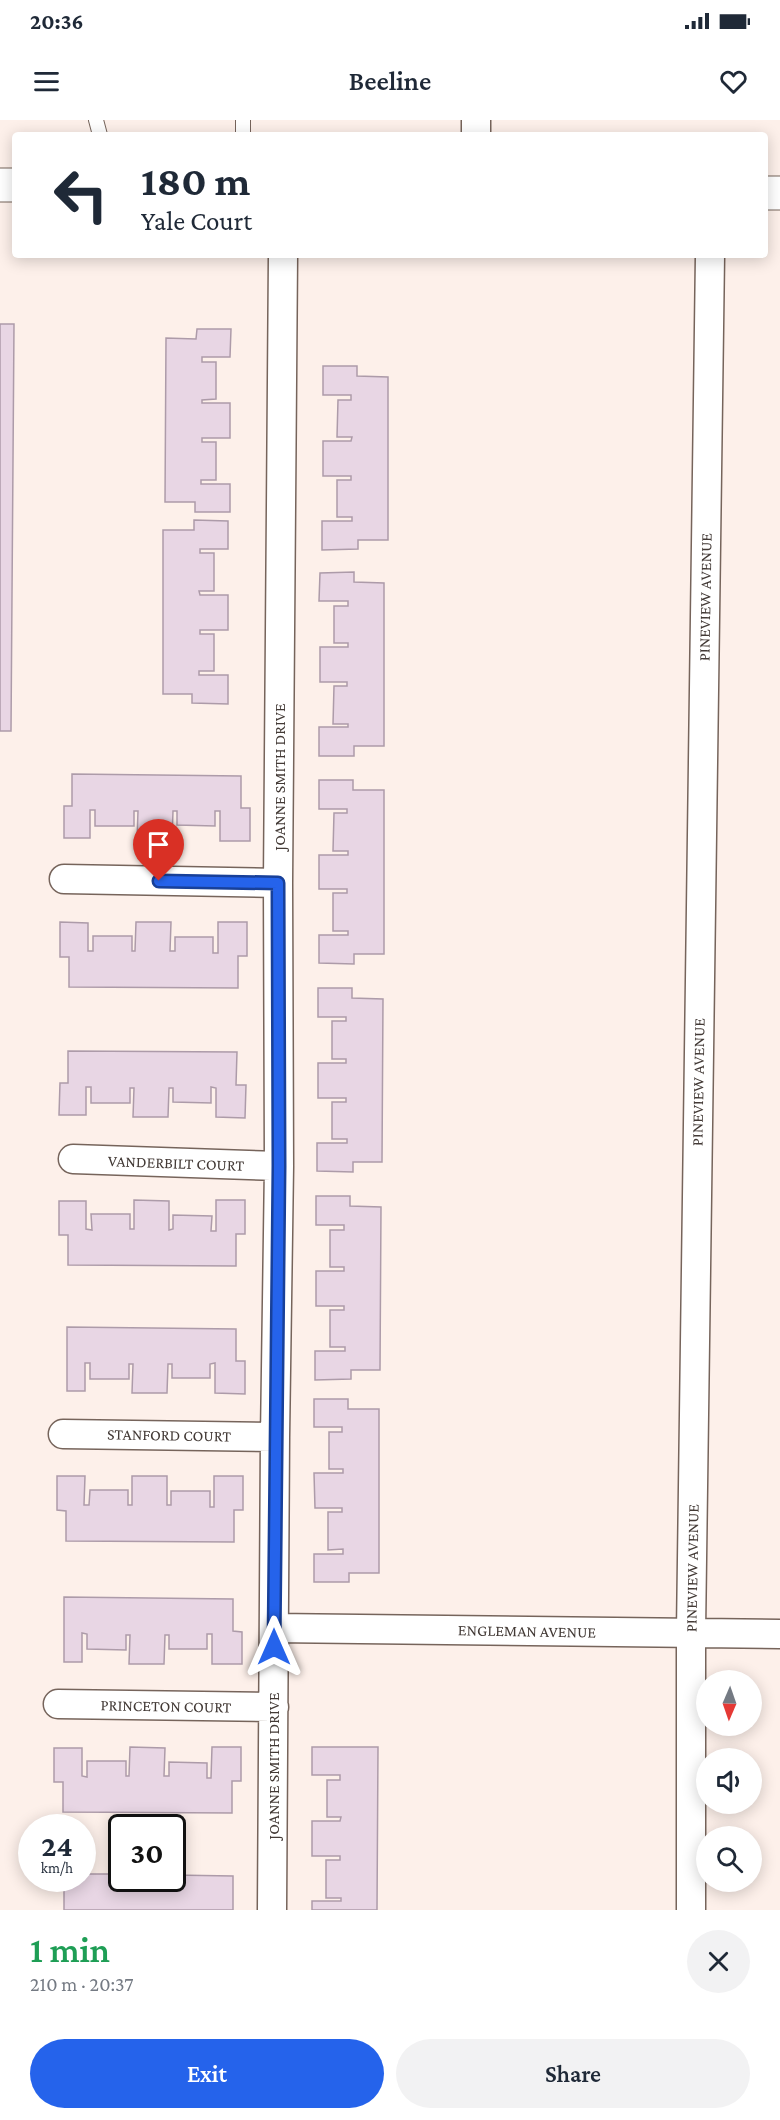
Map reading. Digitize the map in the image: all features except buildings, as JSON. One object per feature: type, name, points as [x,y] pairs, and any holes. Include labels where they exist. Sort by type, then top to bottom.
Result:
[{"type":"street","name":"JOANNE SMITH DRIVE","points":[[272,1910],[279,1166],[278,883],[283,258]]},
{"type":"street","name":"PINEVIEW AVENUE","points":[[691,1910],[691,1632],[710,258]]},
{"type":"street","points":[[64,879],[278,883]]},
{"type":"street","name":"VANDERBILT COURT","points":[[73,1160],[279,1166]]},
{"type":"street","name":"STANFORD COURT","points":[[63,1434],[275,1437]]},
{"type":"street","name":"ENGLEMAN AVENUE","points":[[274,1628],[780,1634]]},
{"type":"street","name":"PRINCETON COURT","points":[[58,1704],[274,1707]]},
{"type":"route","points":[[159,881],[278,883],[279,1166],[274,1647]]}]
